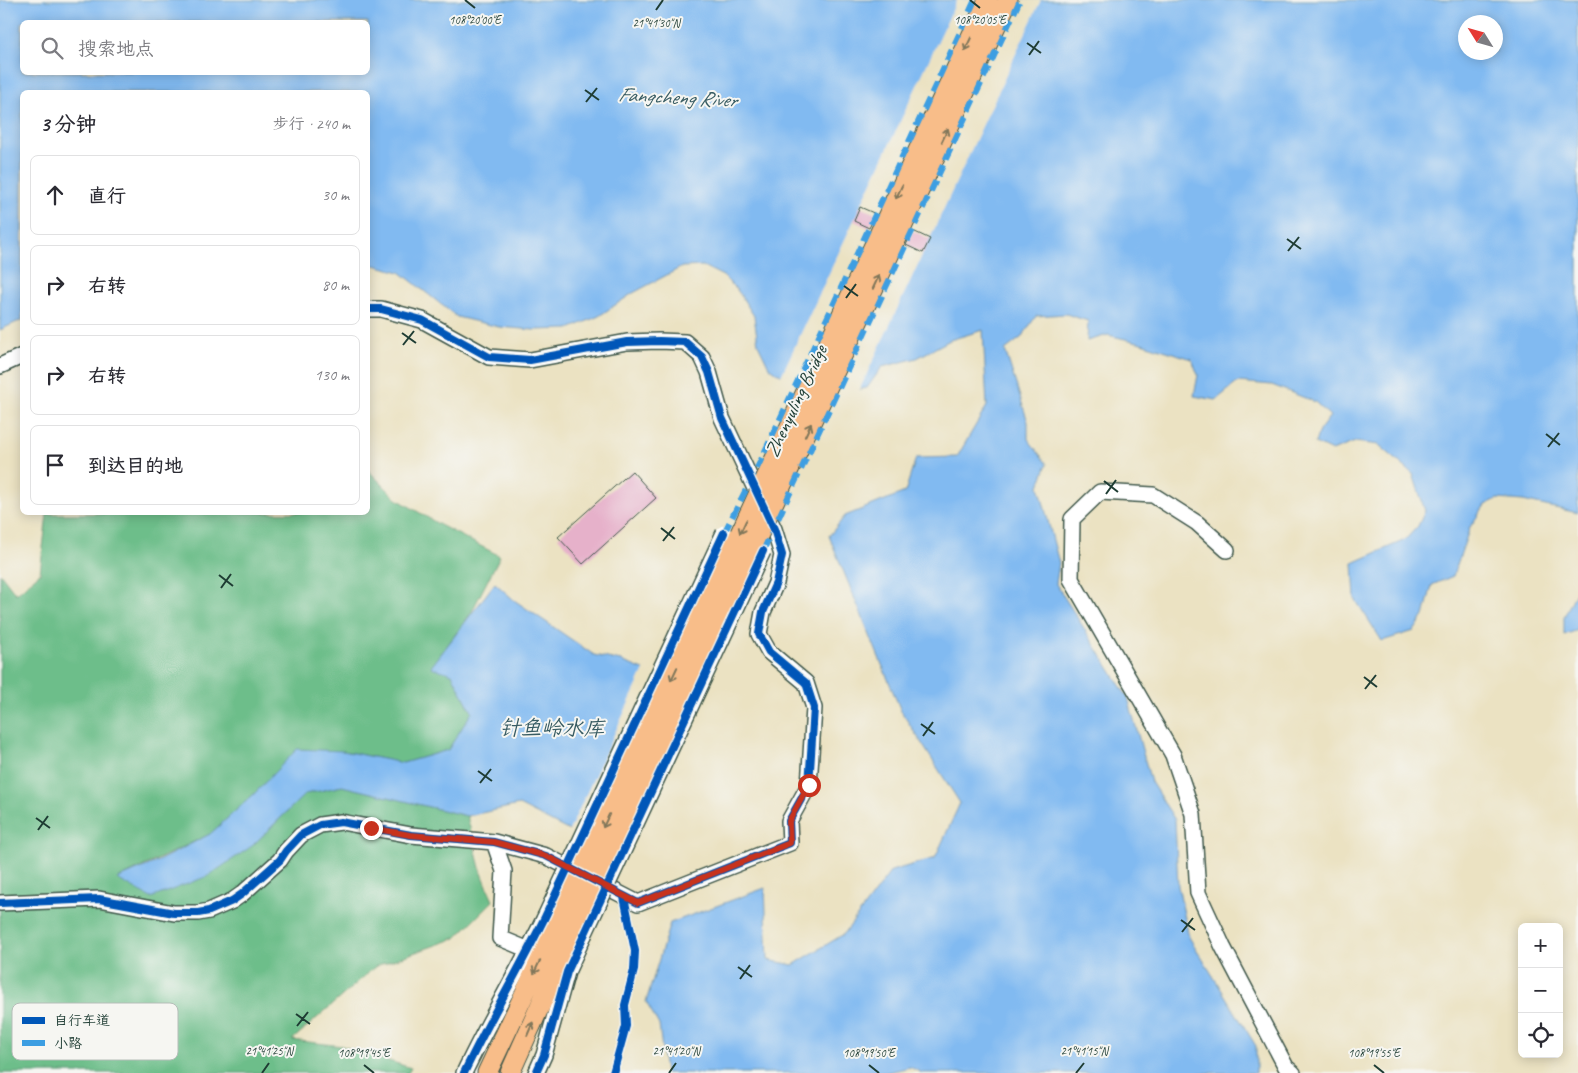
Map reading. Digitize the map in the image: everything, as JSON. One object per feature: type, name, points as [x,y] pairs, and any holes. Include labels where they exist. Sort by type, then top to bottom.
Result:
[{"type":"main road","name":"Zhenyuling Bridge","points":[[565,926],[988,0]]},
{"type":"main road","name":"Zhenyuling Bridge","points":[[565,926],[1008,0]]},
{"type":"main road","points":[[487,1073],[565,926]]},
{"type":"main road","points":[[510,1073],[565,926]]},
{"type":"street","points":[[0,903],[99,900],[174,913],[209,911],[232,901],[242,894],[280,860],[301,835],[310,829],[331,822],[351,822],[371,828],[410,835],[494,842],[546,856],[638,903],[790,843],[789,821],[809,785],[814,708],[806,683],[769,652],[759,634],[763,612],[776,583],[782,555],[774,529],[722,418],[709,372],[702,357],[684,342],[659,341],[627,342],[530,360],[489,358],[422,320],[381,309],[370,309]]},
{"type":"street","points":[[0,366],[20,357]]},
{"type":"street","points":[[1227,550],[1197,523],[1153,496],[1100,492],[1072,519],[1071,578],[1173,755],[1193,814],[1198,893],[1223,947],[1286,1067],[1293,1073]]},
{"type":"street","points":[[536,1073],[544,1055],[567,972],[565,926],[724,533]]},
{"type":"street","points":[[464,1073],[482,1034],[529,950],[565,926],[764,551]]},
{"type":"street","points":[[494,842],[504,871],[500,938],[529,950]]},
{"type":"green space","points":[[370,472],[397,499],[440,525],[500,556],[471,613],[432,666],[452,674],[472,712],[448,750],[403,763],[343,751],[253,795],[210,834],[117,879],[252,846],[305,794],[342,786],[467,816],[480,868],[493,901],[456,938],[376,966],[292,1040],[342,1046],[411,1068],[408,1073],[0,1073],[0,573],[16,594],[40,573],[47,515],[370,515]]},
{"type":"water","name":"Fangcheng River","points":[[0,0],[1578,0],[1578,513],[1523,501],[1497,499],[1485,505],[1470,527],[1453,576],[1432,585],[1424,616],[1414,631],[1382,641],[1355,599],[1353,563],[1405,540],[1418,526],[1425,511],[1413,474],[1379,445],[1355,442],[1332,451],[1315,443],[1319,431],[1330,416],[1315,402],[1272,385],[1238,382],[1216,400],[1194,396],[1198,375],[1192,359],[1138,342],[1108,335],[1087,341],[1088,321],[1066,314],[1036,316],[1022,337],[1005,350],[1028,422],[1028,439],[1047,464],[1039,486],[1059,563],[1056,584],[1128,698],[1151,782],[1175,820],[1178,886],[1189,937],[1256,1046],[1256,1073],[922,1073],[910,1067],[885,1073],[665,1073],[659,1025],[646,1002],[670,923],[765,888],[768,960],[793,965],[844,934],[891,871],[935,858],[960,803],[901,711],[829,536],[845,516],[905,492],[916,458],[957,457],[987,406],[983,330],[950,340],[917,358],[882,367],[867,388],[812,397],[769,367],[758,344],[754,316],[738,291],[723,276],[703,266],[682,267],[633,293],[599,316],[569,329],[534,330],[499,327],[457,317],[400,272],[370,265],[370,90],[20,90],[20,321],[0,330]]},
{"type":"water","name":"针鱼岭水库","points":[[495,583],[514,600],[594,655],[621,661],[664,678],[591,842],[519,805],[467,816],[342,786],[305,794],[252,846],[208,876],[151,898],[117,879],[156,862],[210,834],[253,795],[297,749],[343,751],[403,763],[448,750],[472,712],[452,674],[431,667]]},
{"type":"water","points":[[1578,588],[1578,630],[1564,635],[1564,617]]},
{"type":"pier","points":[[957,0],[1041,0],[859,391],[811,399],[780,378]]},
{"type":"pier","points":[[645,668],[666,676],[590,844],[568,833]]},
{"type":"building","points":[[860,207],[876,214],[869,228],[854,221]]},
{"type":"building","points":[[913,231],[930,239],[923,253],[906,245]]},
{"type":"building","points":[[632,471],[656,498],[583,564],[558,537]]},
{"type":"marked path","points":[[724,533],[760,462],[975,0]]},
{"type":"marked path","points":[[763,551],[1020,0]]},
{"type":"cycle path","points":[[0,903],[99,899],[174,913],[209,911],[232,901],[242,894],[280,860],[301,835],[320,825],[341,822],[411,835],[494,842],[546,856],[638,903],[790,843],[789,821],[809,785],[814,708],[806,683],[769,652],[759,634],[763,612],[776,583],[782,555],[774,529],[722,418],[709,372],[702,357],[685,342],[659,341],[627,342],[530,360],[489,357],[422,320],[381,309],[370,309]]},
{"type":"cycle path","points":[[464,1073],[545,917],[724,533]]},
{"type":"cycle path","points":[[536,1073],[544,1055],[567,972],[763,551]]},
{"type":"cycle path","points":[[613,1073],[626,1026],[625,1005],[634,970],[635,951],[624,897]]},
{"type":"route","points":[[371,828],[410,835],[494,842],[546,856],[638,903],[790,843],[789,821],[809,785]]}]
